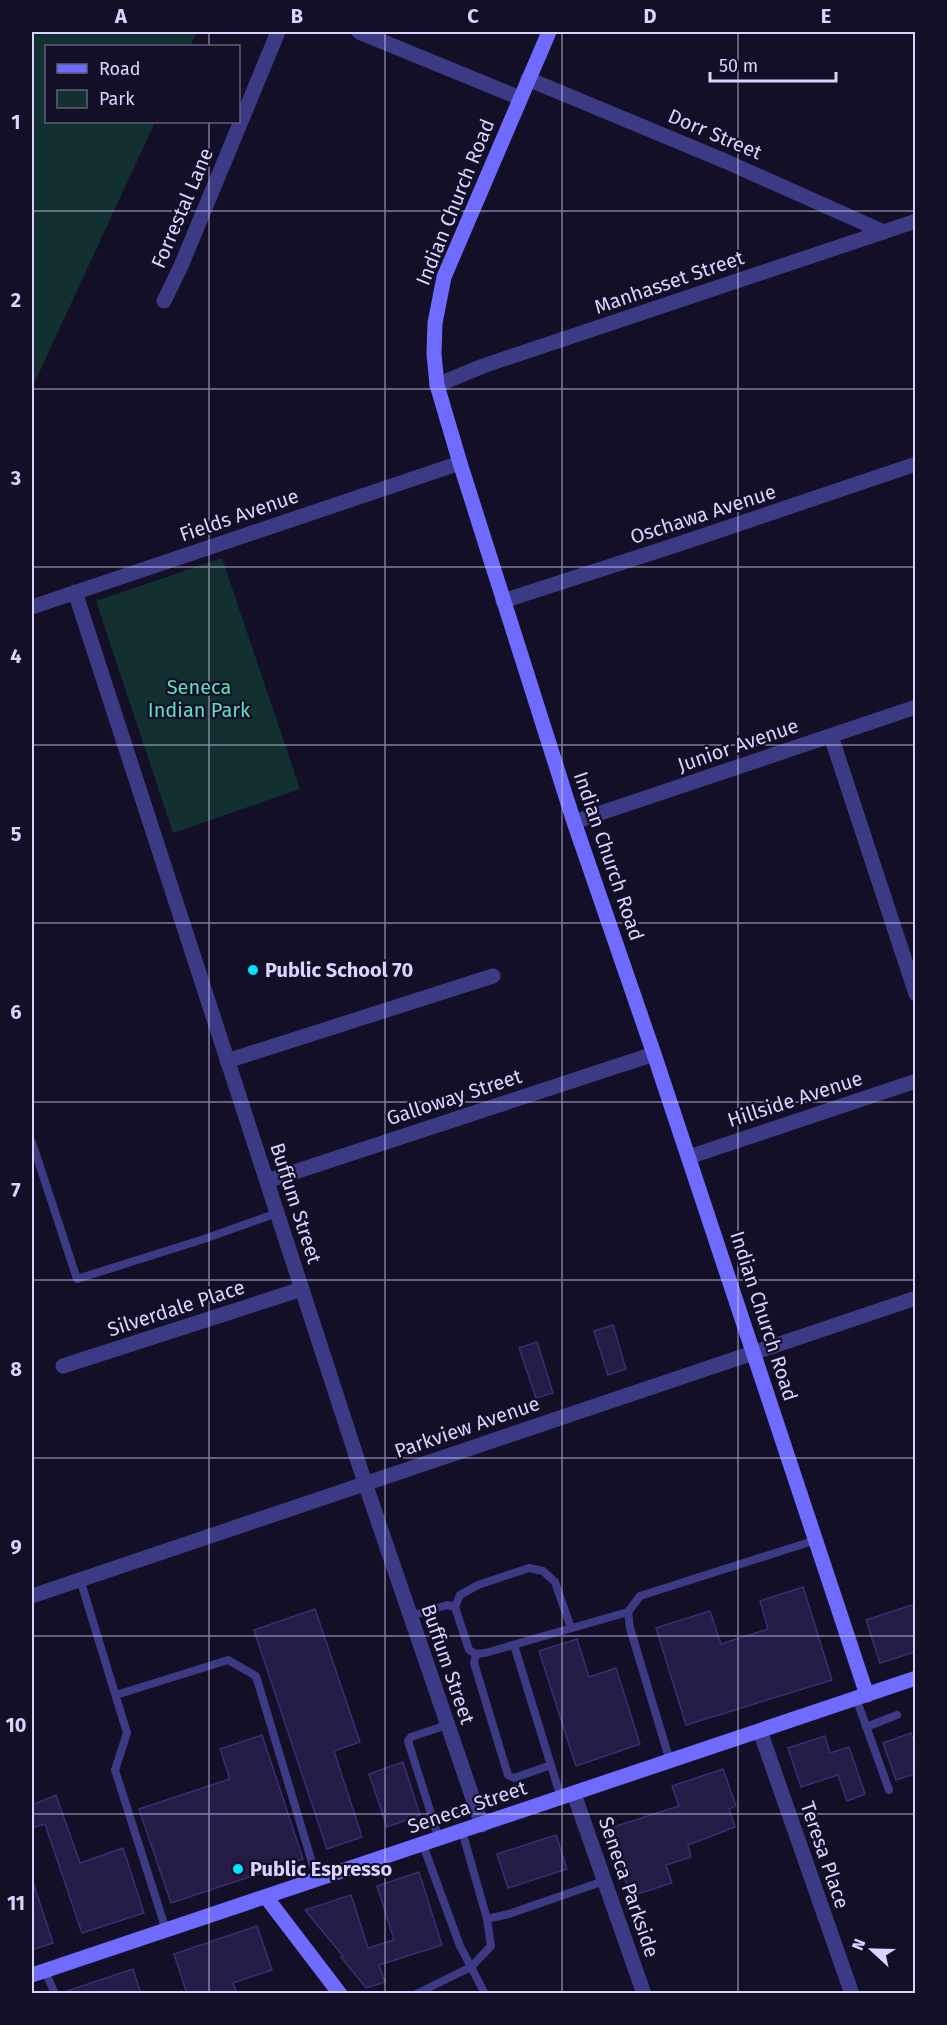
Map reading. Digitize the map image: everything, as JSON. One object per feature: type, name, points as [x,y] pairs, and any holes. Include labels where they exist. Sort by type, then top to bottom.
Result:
[{"type":"street","name":"Forrestal Lane","points":[[164,302],[278,32]]},
{"type":"street","points":[[359,32],[520,98]]},
{"type":"street","name":"Indian Church Road","points":[[549,32],[444,277],[435,323],[434,354],[437,385],[459,463],[574,822],[689,1157],[816,1540],[862,1696]]},
{"type":"street","name":"Dorr Street","points":[[528,79],[725,161],[884,231]]},
{"type":"street","name":"Manhasset Street","points":[[437,385],[483,366],[915,221]]},
{"type":"street","name":"Fields Avenue","points":[[32,607],[459,463]]},
{"type":"street","name":"Oschawa Avenue","points":[[503,601],[915,464]]},
{"type":"street","name":"Buffum Street","points":[[75,592],[365,1483],[482,1825]]},
{"type":"street","name":"Junior Avenue","points":[[574,822],[915,707]]},
{"type":"street","points":[[831,736],[915,994]]},
{"type":"street","points":[[227,1061],[493,976]]},
{"type":"street","name":"Galloway Street","points":[[267,1181],[654,1054]]},
{"type":"street","name":"Hillside Avenue","points":[[689,1157],[915,1081]]},
{"type":"street","name":"Silverdale Place","points":[[63,1366],[302,1289]]},
{"type":"street","name":"Parkview Avenue","points":[[32,1596],[915,1298]]},
{"type":"street","name":"Seneca Street","points":[[38,1973],[915,1678]]},
{"type":"street","name":"Teresa Place","points":[[760,1731],[852,1994]]},
{"type":"street","name":"Seneca Parkside","points":[[567,1796],[604,1881],[644,1994]]},
{"type":"street","points":[[266,1897],[340,1994]]},
{"type":"lane","points":[[32,1142],[77,1279],[204,1239],[277,1213]]},
{"type":"lane","points":[[571,1628],[555,1582],[543,1571],[529,1568],[478,1585],[460,1595],[455,1607],[469,1650],[476,1654],[514,1645],[628,1612],[640,1596],[816,1540]]},
{"type":"lane","points":[[80,1580],[127,1733],[115,1770],[166,1930]]},
{"type":"lane","points":[[410,1616],[447,1605],[455,1607]]},
{"type":"lane","points":[[628,1612],[630,1628],[670,1761]]},
{"type":"lane","points":[[514,1645],[551,1765],[567,1796]]},
{"type":"lane","points":[[476,1654],[474,1663],[508,1775],[514,1778],[551,1765]]},
{"type":"lane","points":[[116,1695],[228,1660],[256,1676],[317,1880]]},
{"type":"lane","points":[[862,1696],[866,1727],[889,1790]]},
{"type":"lane","points":[[866,1727],[897,1715]]},
{"type":"lane","points":[[439,1839],[408,1741],[411,1737],[447,1725]]},
{"type":"lane","points":[[417,1994],[471,1967],[491,1946],[462,1831]]},
{"type":"lane","points":[[423,1845],[460,1946],[485,1994]]},
{"type":"lane","points":[[486,1920],[604,1881]]},
{"type":"lane","points":[[38,1973],[55,1994]]},
{"type":"green space","points":[[32,32],[197,32],[190,45],[45,45],[45,123],[155,123],[32,388]]},
{"type":"green space","name":"Seneca Indian Park","points":[[222,558],[300,789],[173,833],[96,601]]},
{"type":"building","points":[[613,1325],[626,1369],[608,1375],[594,1331]]},
{"type":"building","points":[[537,1342],[553,1393],[536,1398],[519,1348]]},
{"type":"building","points":[[803,1587],[832,1680],[686,1725],[656,1628],[710,1611],[721,1644],[768,1629],[760,1601]]},
{"type":"building","points":[[915,1604],[915,1652],[880,1663],[866,1620]]},
{"type":"building","points":[[315,1609],[360,1742],[334,1751],[362,1837],[327,1849],[254,1630]]},
{"type":"building","points":[[577,1639],[589,1677],[616,1668],[640,1744],[576,1766],[539,1651]]},
{"type":"building","points":[[911,1733],[915,1746],[915,1774],[896,1780],[883,1743]]},
{"type":"building","points":[[262,1735],[303,1859],[171,1903],[139,1809],[230,1779],[220,1749]]},
{"type":"building","points":[[825,1736],[830,1753],[849,1747],[865,1794],[847,1801],[838,1775],[801,1787],[788,1748]]},
{"type":"building","points":[[403,1762],[420,1815],[387,1827],[369,1774]]},
{"type":"building","points":[[723,1769],[736,1806],[729,1809],[735,1827],[688,1845],[691,1857],[666,1865],[672,1883],[631,1896],[607,1829],[679,1806],[672,1786]]},
{"type":"building","points":[[56,1795],[80,1863],[123,1848],[144,1913],[82,1933],[45,1824],[32,1828],[32,1805]]},
{"type":"building","points":[[556,1835],[567,1869],[508,1888],[497,1854]]},
{"type":"building","points":[[419,1872],[442,1945],[379,1965],[385,1982],[366,1988],[305,1910],[351,1895],[368,1948],[394,1940],[377,1886]]},
{"type":"building","points":[[32,1885],[34,1885],[53,1943],[32,1950]]},
{"type":"building","points":[[257,1926],[272,1970],[233,1983],[237,1994],[187,1994],[174,1954]]},
{"type":"building","points":[[133,1969],[141,1994],[67,1994],[67,1991]]},
{"type":"place","name":"Public School 70","points":[[253,970]]},
{"type":"place","name":"Public Espresso","points":[[238,1869]]}]
